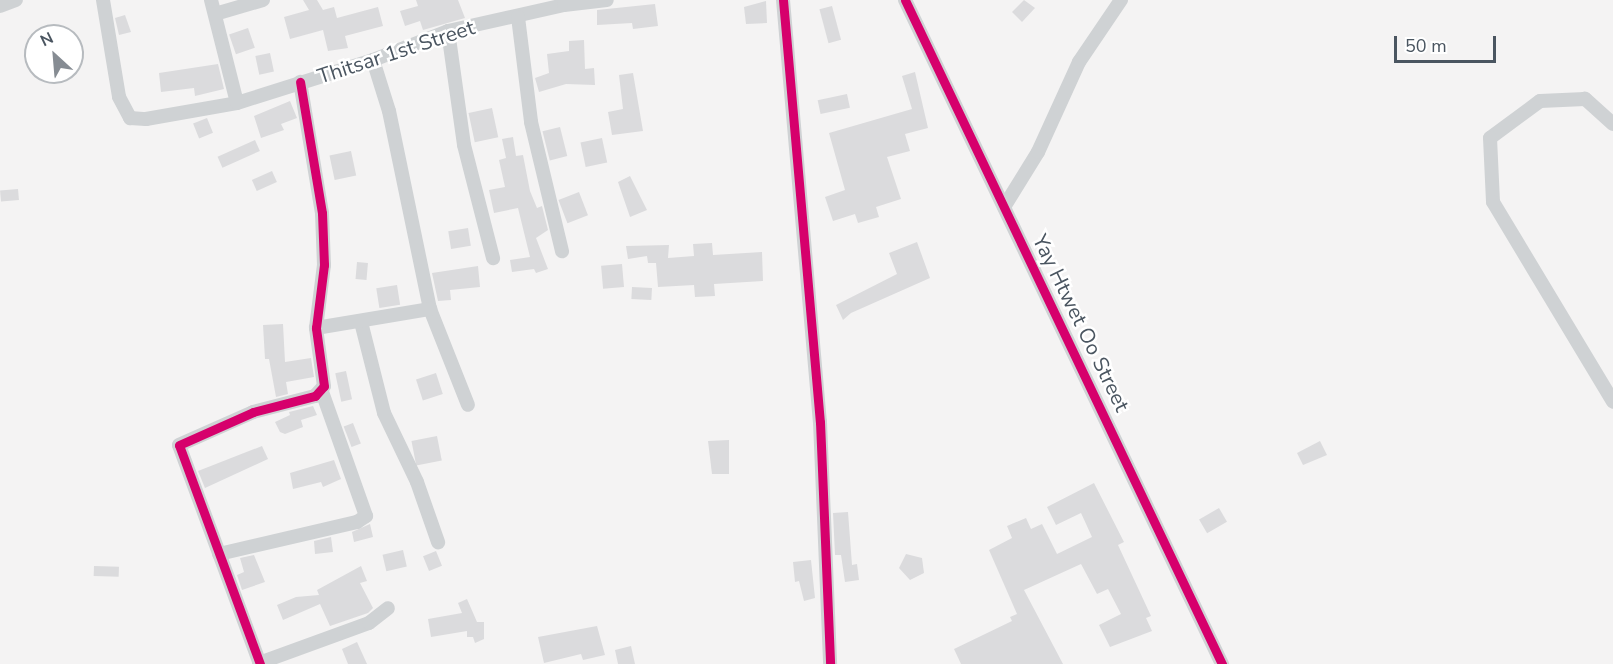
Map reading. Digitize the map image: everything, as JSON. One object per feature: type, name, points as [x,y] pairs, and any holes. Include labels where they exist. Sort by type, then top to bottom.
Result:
[{"type":"street","points":[[0,6],[16,0]]},
{"type":"street","name":"Thitsar 1st Street","points":[[103,0],[119,97],[130,118],[146,119],[237,103],[373,60],[448,31],[518,16],[564,2],[607,0]]},
{"type":"street","points":[[237,103],[213,7],[263,0]]},
{"type":"street","points":[[783,0],[820,422],[830,664]]},
{"type":"street","name":"Yay Htwet Oo Street","points":[[905,0],[1222,664]]},
{"type":"street","points":[[1005,207],[1038,152],[1079,62],[1121,0]]},
{"type":"street","points":[[518,16],[531,122],[562,251]]},
{"type":"street","points":[[448,31],[464,145],[493,258]]},
{"type":"street","points":[[373,60],[389,111],[430,309],[468,405]]},
{"type":"street","points":[[219,554],[357,522],[366,516],[322,392],[324,386],[316,328],[324,265],[322,213],[300,82]]},
{"type":"street","points":[[1613,124],[1585,99],[1540,101],[1490,138],[1493,202],[1613,402]]},
{"type":"street","points":[[316,328],[430,309]]},
{"type":"street","points":[[361,322],[384,413],[417,482],[438,542]]},
{"type":"street","points":[[322,392],[253,412],[179,445],[259,663],[369,623],[388,608]]},
{"type":"building","points":[[303,0],[317,0],[323,10],[334,7],[337,18],[378,7],[383,26],[345,36],[348,48],[328,51],[323,30],[290,39],[284,17],[309,10]]},
{"type":"building","points":[[416,0],[458,0],[465,18],[423,30],[420,21],[405,26],[400,11],[418,6]]},
{"type":"building","points":[[1024,0],[1035,8],[1022,22],[1012,12]]},
{"type":"building","points":[[766,1],[767,23],[746,24],[744,7]]},
{"type":"building","points":[[655,4],[658,26],[633,29],[632,23],[597,25],[597,10]]},
{"type":"building","points":[[832,6],[841,40],[829,43],[819,9]]},
{"type":"building","points":[[125,15],[131,32],[119,35],[115,18]]},
{"type":"building","points":[[248,28],[255,48],[236,54],[229,35]]},
{"type":"building","points":[[584,40],[585,69],[594,68],[595,85],[566,84],[539,92],[535,78],[549,73],[547,54],[569,51],[569,41]]},
{"type":"building","points":[[270,53],[274,72],[259,75],[255,56]]},
{"type":"building","points":[[218,64],[224,89],[195,96],[194,88],[161,92],[159,73]]},
{"type":"building","points":[[915,72],[928,128],[905,134],[910,151],[887,157],[901,199],[876,207],[879,217],[858,223],[855,214],[833,221],[825,197],[845,190],[829,133],[912,109],[902,76]]},
{"type":"building","points":[[633,73],[643,131],[612,135],[608,112],[623,109],[619,75]]},
{"type":"building","points":[[847,94],[850,108],[821,114],[818,100]]},
{"type":"building","points":[[290,101],[297,118],[281,124],[284,130],[261,138],[254,116]]},
{"type":"building","points":[[492,108],[498,137],[475,142],[469,113]]},
{"type":"building","points":[[207,118],[213,133],[199,138],[193,124]]},
{"type":"building","points":[[560,127],[567,156],[550,160],[543,131]]},
{"type":"building","points":[[513,137],[516,156],[523,155],[530,191],[537,208],[542,206],[548,230],[536,238],[548,269],[536,273],[534,269],[512,272],[510,260],[530,257],[518,208],[494,213],[489,190],[505,187],[499,160],[506,158],[502,139]]},
{"type":"building","points":[[602,138],[607,162],[586,167],[580,143]]},
{"type":"building","points":[[255,140],[260,151],[222,168],[218,157]]},
{"type":"building","points":[[351,151],[356,175],[335,180],[329,156]]},
{"type":"building","points":[[272,171],[277,182],[257,191],[252,180]]},
{"type":"building","points":[[630,176],[647,210],[630,217],[618,182]]},
{"type":"building","points":[[18,189],[19,200],[1,202],[0,191]]},
{"type":"building","points":[[579,192],[588,215],[567,223],[558,200]]},
{"type":"building","points":[[468,228],[471,246],[451,249],[448,231]]},
{"type":"building","points":[[917,242],[930,278],[851,313],[843,320],[836,305],[897,274],[889,253]]},
{"type":"building","points":[[712,243],[713,255],[762,252],[763,281],[714,284],[715,296],[695,297],[694,285],[658,287],[656,263],[648,263],[647,256],[628,259],[626,246],[669,245],[668,258],[694,256],[693,244]]},
{"type":"building","points":[[357,262],[368,263],[366,280],[356,279]]},
{"type":"building","points":[[622,264],[624,287],[603,289],[601,266]]},
{"type":"building","points":[[478,266],[480,287],[450,290],[451,300],[438,301],[432,273]]},
{"type":"building","points":[[397,285],[400,305],[379,308],[376,288]]},
{"type":"building","points":[[632,287],[652,288],[651,300],[631,299]]},
{"type":"building","points":[[283,324],[285,362],[311,358],[314,377],[286,382],[288,394],[276,397],[269,359],[265,359],[263,325]]},
{"type":"building","points":[[346,371],[352,399],[341,402],[335,373]]},
{"type":"building","points":[[436,373],[443,394],[423,400],[416,379]]},
{"type":"building","points":[[313,406],[317,415],[301,420],[303,427],[285,434],[280,432],[275,422],[290,415],[289,412]]},
{"type":"building","points":[[353,423],[361,444],[352,447],[344,427]]},
{"type":"building","points":[[437,436],[442,461],[416,466],[411,441]]},
{"type":"building","points":[[729,440],[729,474],[712,474],[708,441]]},
{"type":"building","points":[[1320,441],[1327,455],[1303,465],[1297,453]]},
{"type":"building","points":[[262,446],[268,459],[205,488],[198,471]]},
{"type":"building","points":[[334,460],[341,479],[323,487],[321,482],[293,489],[290,473]]},
{"type":"building","points":[[1094,483],[1124,542],[1118,545],[1151,616],[1146,618],[1152,631],[1110,647],[1099,625],[1121,614],[1108,589],[1097,594],[1081,564],[1024,590],[1063,664],[961,664],[954,649],[1012,621],[1010,617],[1017,614],[989,550],[1012,538],[1007,526],[1026,518],[1031,529],[1042,524],[1057,554],[1092,537],[1081,513],[1056,525],[1047,507]]},
{"type":"building","points":[[1219,508],[1227,522],[1207,533],[1199,520]]},
{"type":"building","points":[[848,512],[852,565],[857,564],[859,580],[845,582],[841,555],[835,555],[833,513]]},
{"type":"building","points":[[370,524],[373,537],[354,542],[352,532]]},
{"type":"building","points":[[331,537],[333,552],[315,554],[314,541]]},
{"type":"building","points":[[403,550],[407,567],[386,571],[383,555]]},
{"type":"building","points":[[436,551],[442,566],[429,571],[423,556]]},
{"type":"building","points":[[906,554],[922,558],[924,573],[910,580],[899,568]]},
{"type":"building","points":[[254,555],[265,582],[242,590],[237,575],[244,572],[240,558]]},
{"type":"building","points":[[811,560],[815,598],[804,601],[799,581],[795,582],[793,562]]},
{"type":"building","points":[[94,566],[119,567],[119,577],[94,576]]},
{"type":"building","points":[[361,566],[367,581],[360,583],[373,608],[368,613],[330,626],[320,604],[283,620],[277,605],[296,597],[319,595],[317,590]]},
{"type":"building","points":[[467,599],[477,622],[484,622],[484,639],[475,643],[473,637],[467,637],[467,631],[431,637],[428,619],[462,613],[458,603]]},
{"type":"building","points":[[597,626],[605,655],[583,660],[581,654],[544,663],[538,637]]},
{"type":"building","points":[[357,642],[367,664],[348,664],[342,649]]},
{"type":"building","points":[[631,646],[635,664],[618,664],[615,650]]},
{"type":"cycle path","points":[[783,0],[820,422],[830,664]]},
{"type":"cycle path","points":[[905,0],[1222,664]]},
{"type":"cycle path","points":[[260,664],[179,445],[253,412],[315,396],[324,386],[316,328],[324,265],[322,213],[300,82]]}]
